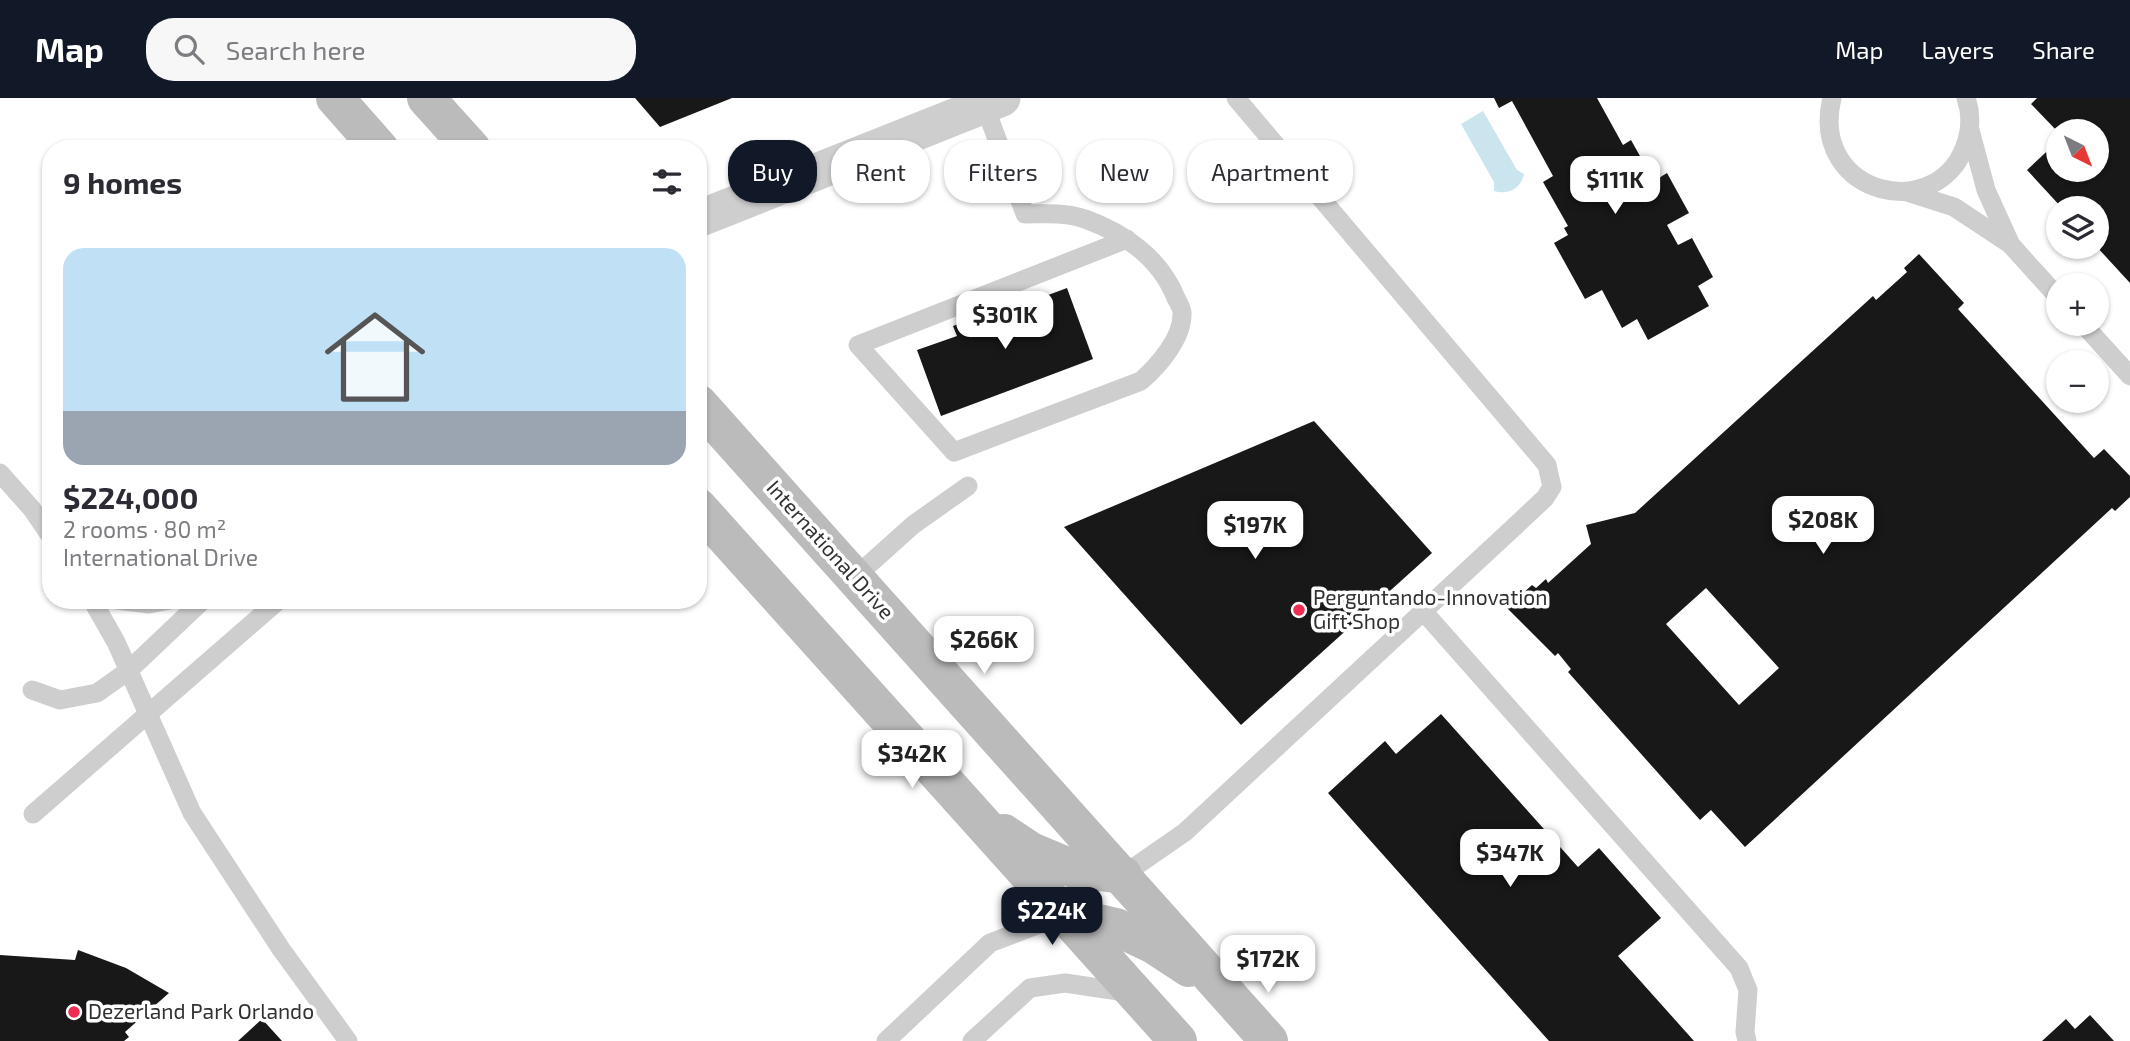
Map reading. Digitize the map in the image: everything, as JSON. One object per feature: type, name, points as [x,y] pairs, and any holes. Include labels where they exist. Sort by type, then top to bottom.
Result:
[{"type":"street","points":[[335,98],[372,140]]},
{"type":"street","points":[[426,98],[464,140]]},
{"type":"street","points":[[707,215],[990,100]]},
{"type":"street","name":"International Drive","points":[[707,413],[1269,1041]]},
{"type":"street","points":[[707,517],[1178,1041]]},
{"type":"street","points":[[973,813],[1031,851],[1074,869],[1123,875]]},
{"type":"street","points":[[1063,915],[1115,928],[1154,945],[1223,990]]},
{"type":"lane","points":[[1123,875],[1185,832],[1545,498],[1552,487],[1547,465],[1236,98]]},
{"type":"lane","points":[[990,100],[1025,214],[1055,213],[1083,218],[1127,239],[1150,257],[1170,282],[1182,313],[1175,338],[1163,361],[1141,381],[954,452],[858,345],[1127,239]]},
{"type":"lane","points":[[1970,101],[1970,130],[1986,190],[2010,244]]},
{"type":"lane","points":[[1828,104],[1830,142],[1841,164],[1860,181],[1882,190],[1907,192],[1954,206],[2010,244],[2046,284]]},
{"type":"lane","points":[[1907,192],[1931,184],[1951,170],[1964,152],[1970,130]]},
{"type":"lane","points":[[2093,336],[2130,376]]},
{"type":"lane","points":[[0,473],[42,524]]},
{"type":"lane","points":[[855,577],[913,525],[968,486]]},
{"type":"lane","points":[[97,609],[116,642],[192,813],[281,949],[348,1041]]},
{"type":"lane","points":[[32,690],[60,699],[89,696],[128,671],[193,609]]},
{"type":"lane","points":[[33,814],[269,609]]},
{"type":"lane","points":[[1423,611],[1739,968],[1748,990],[1745,1032],[1747,1041]]},
{"type":"lane","points":[[886,1041],[990,943],[1063,915]]},
{"type":"lane","points":[[972,1041],[1030,988],[1065,983],[1136,994]]},
{"type":"water","points":[[1483,111],[1517,170],[1524,174],[1520,184],[1509,191],[1494,191],[1494,182],[1461,124]]},
{"type":"building","points":[[635,98],[732,98],[660,127]]},
{"type":"building","points":[[1494,98],[1597,98],[1623,145],[1631,140],[1654,181],[1667,173],[1689,213],[1667,225],[1678,245],[1692,238],[1713,277],[1698,286],[1709,306],[1648,340],[1637,319],[1622,328],[1602,290],[1585,299],[1554,243],[1568,235],[1564,228],[1568,226],[1543,182],[1553,176],[1512,101],[1499,108]]},
{"type":"building","points":[[2037,98],[2130,98],[2130,283],[2108,259],[2109,196],[2051,196],[2027,170],[2046,152],[2046,182],[2109,182],[2109,119],[2046,120],[2031,104]]},
{"type":"building","points":[[1919,254],[1964,303],[1958,309],[2046,405],[2046,413],[2053,413],[2094,458],[2104,449],[2130,476],[2130,497],[2115,511],[2112,508],[1745,847],[1711,810],[1700,820],[1568,672],[1571,669],[1558,653],[1555,656],[1507,608],[1532,585],[1536,588],[1546,579],[1548,583],[1591,544],[1586,525],[1635,513],[1873,296],[1876,300],[1907,272],[1904,268]],"holes":[[[1706,588],[1779,668],[1739,705],[1666,624]]]},
{"type":"building","points":[[1067,288],[1093,359],[941,416],[917,350],[957,336],[953,326],[1023,300],[1024,304]]},
{"type":"building","points":[[1314,421],[1432,553],[1241,725],[1064,527]]},
{"type":"building","points":[[1441,714],[1578,867],[1599,848],[1661,918],[1618,956],[1694,1041],[1549,1041],[1328,793],[1385,741],[1396,754]]},
{"type":"building","name":"Dezerland Park Orlando","points":[[78,950],[126,968],[169,993],[125,1032],[129,1037],[124,1041],[0,1041],[0,955],[75,960]]},
{"type":"building","points":[[2090,1015],[2114,1041],[2042,1041],[2066,1019],[2075,1029]]},
{"type":"building","name":"Dezerland Park Orlando","points":[[262,1019],[282,1041],[238,1041]]},
{"type":"place","name":"Perguntando-Innovation Gift Shop","points":[[1299,610]]},
{"type":"place","name":"Dezerland Park Orlando","points":[[74,1012]]}]
